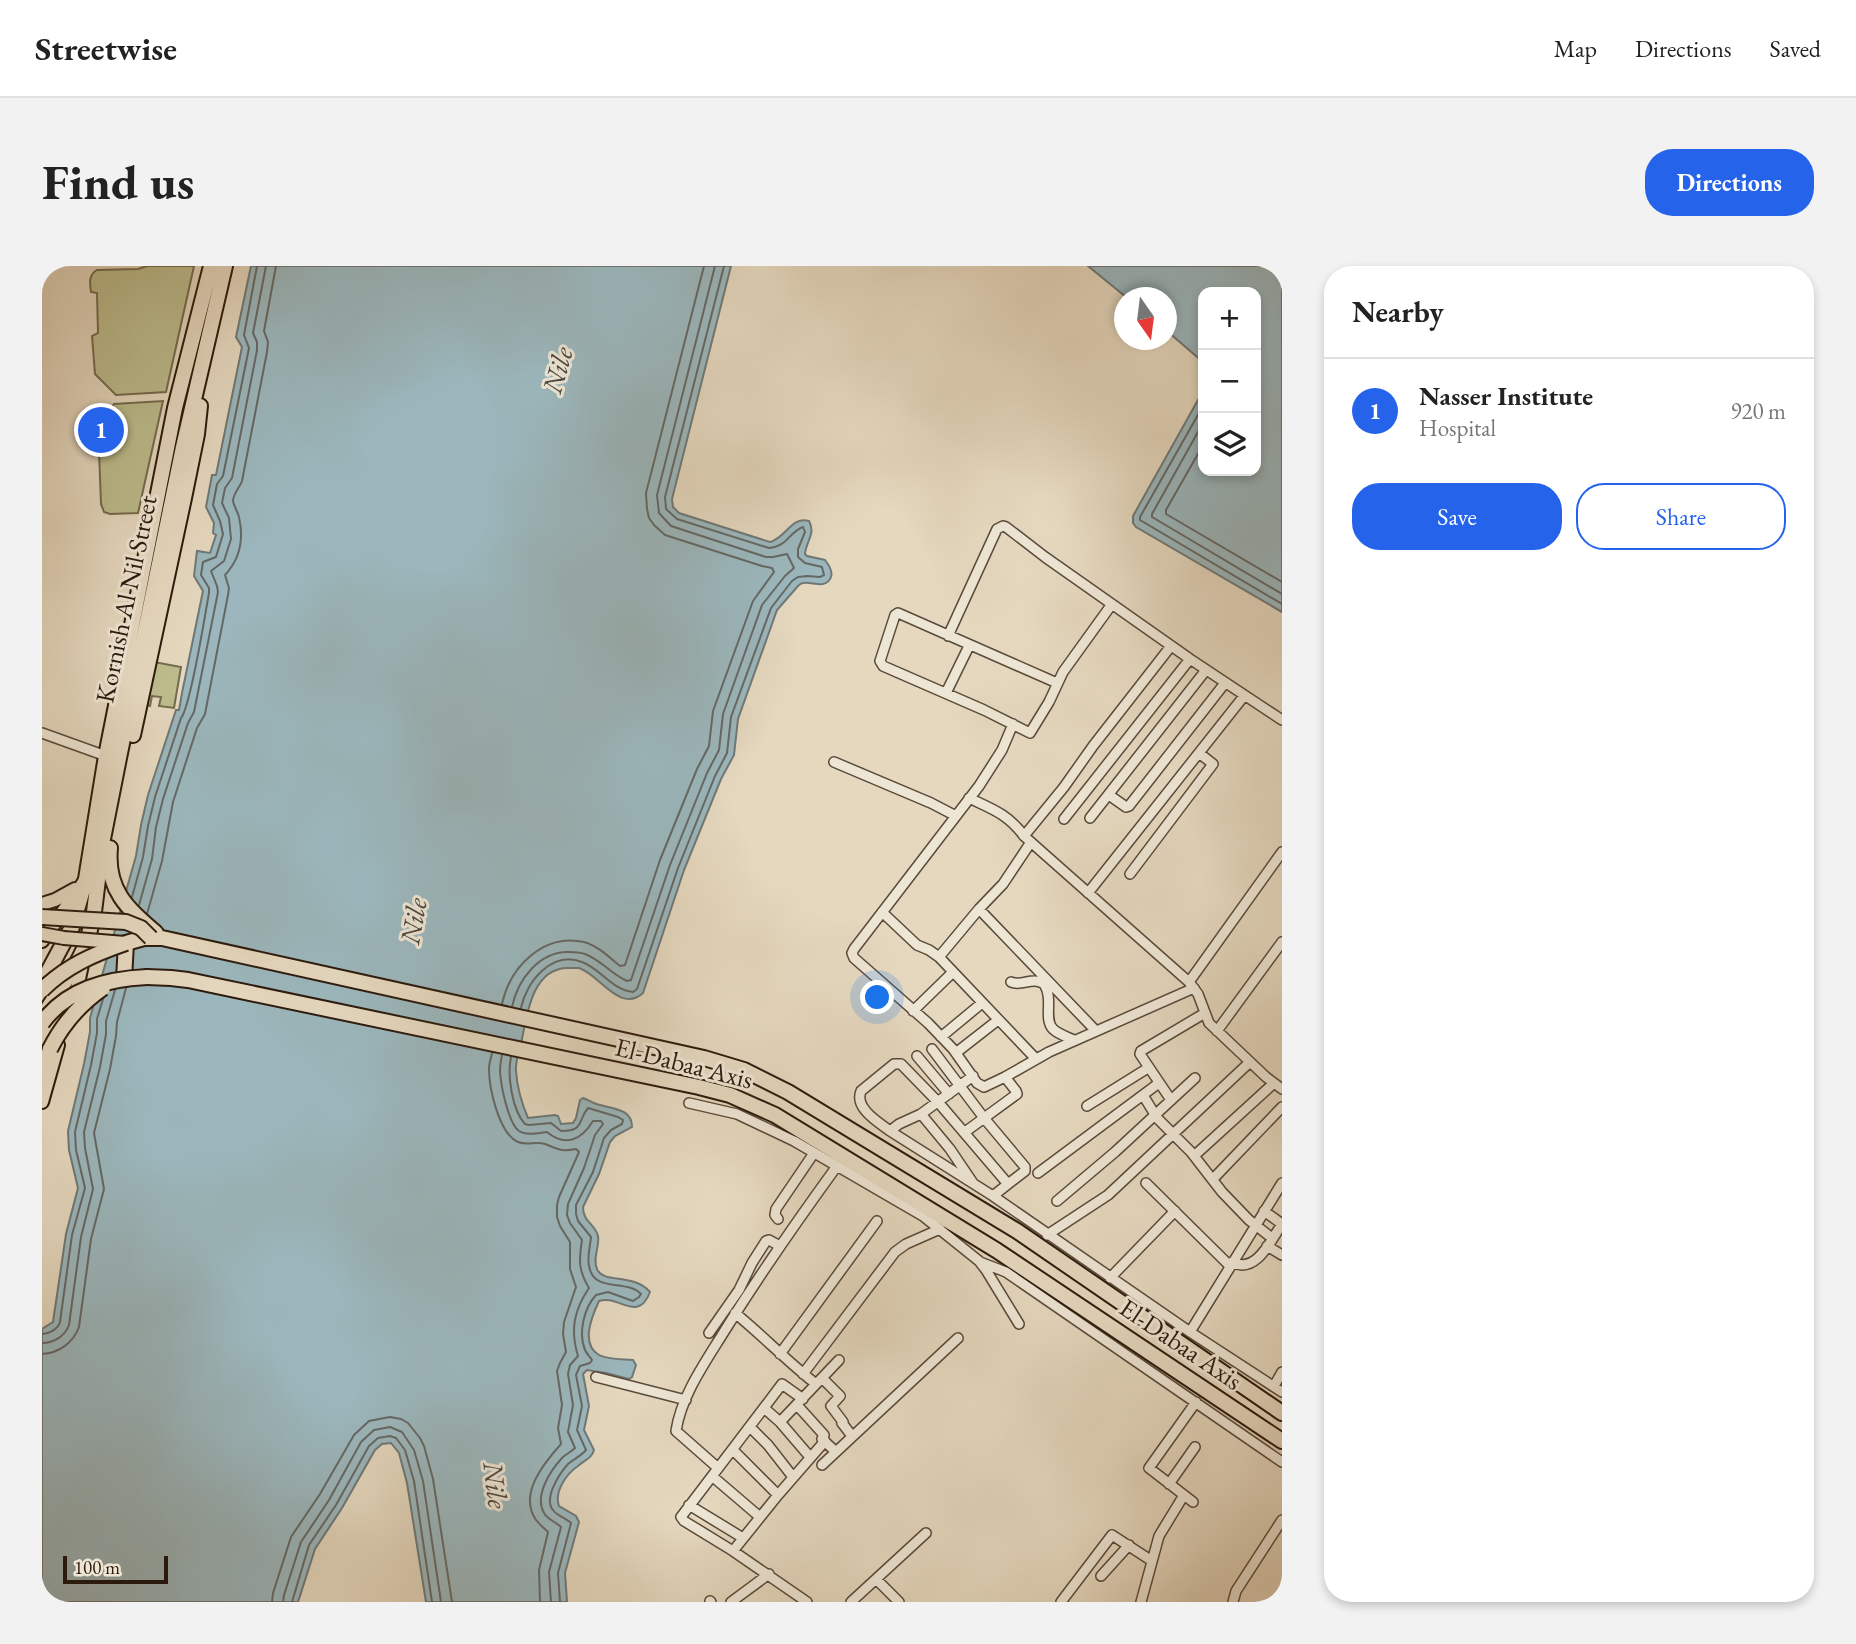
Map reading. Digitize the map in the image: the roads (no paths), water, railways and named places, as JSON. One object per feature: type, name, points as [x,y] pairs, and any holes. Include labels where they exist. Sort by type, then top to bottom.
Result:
[{"type":"highway","name":"Kornish Al Nil Street","points":[[42,983],[72,927],[80,905],[106,756],[168,442],[211,266]]},
{"type":"highway","name":"Kornish Al Nil Street","points":[[42,1018],[87,943],[96,902],[107,818],[183,447],[225,266]]},
{"type":"highway","points":[[157,938],[119,896],[111,877],[110,853],[197,434],[204,361]]},
{"type":"highway","points":[[175,408],[184,415],[191,412]]},
{"type":"highway","points":[[168,442],[178,441],[183,447]]},
{"type":"highway","points":[[42,967],[66,920],[80,905]]},
{"type":"highway","points":[[42,917],[126,922],[157,938]]},
{"type":"highway","points":[[42,990],[81,961],[126,943],[157,938]]},
{"type":"highway","name":"El-Dabaa Axis","points":[[157,938],[677,1052],[744,1070],[788,1092],[1017,1231],[1282,1413]]},
{"type":"highway","points":[[42,1075],[50,1049],[67,1020],[91,996],[124,979],[126,943]]},
{"type":"highway","name":"El-Dabaa Axis","points":[[42,1023],[57,1006],[78,991],[124,979],[160,977],[730,1095],[775,1115],[996,1250],[1282,1441]]},
{"type":"main road","name":"Kornish Al Nil Street","points":[[42,941],[82,883]]},
{"type":"main road","points":[[42,904],[55,900],[82,883]]},
{"type":"main road","points":[[42,934],[126,943]]},
{"type":"main road","name":"Kornish Al Nil Street","points":[[42,1102],[61,1033],[78,991],[87,943]]},
{"type":"street","points":[[947,636],[998,530],[1003,526],[1171,646],[1282,720]]},
{"type":"street","points":[[1057,683],[896,614],[880,661],[883,666],[1031,733],[1067,665],[1112,604]]},
{"type":"street","points":[[946,693],[969,646]]},
{"type":"street","points":[[939,957],[1003,884],[1027,839],[1093,746],[1171,646]]},
{"type":"street","points":[[1064,819],[1190,659]]},
{"type":"street","points":[[1090,818],[1206,670]]},
{"type":"street","points":[[1109,794],[1126,807],[1129,806],[1225,683]]},
{"type":"street","points":[[1088,893],[1244,696]]},
{"type":"street","points":[[1013,724],[995,762],[881,912],[854,949],[852,956],[957,1052],[979,1085],[984,1087],[1074,1040],[1192,985],[1282,852]]},
{"type":"street","points":[[42,733],[106,756]]},
{"type":"street","points":[[1130,874],[1213,764],[1199,753]]},
{"type":"street","points":[[834,762],[956,816]]},
{"type":"street","points":[[969,798],[1010,819],[1027,839],[1192,985],[1209,1023],[1282,1090]]},
{"type":"street","points":[[979,909],[1096,1031]]},
{"type":"street","points":[[881,912],[917,945],[939,957],[1036,1059]]},
{"type":"street","points":[[1217,1031],[1282,942]]},
{"type":"street","points":[[913,1011],[954,972]]},
{"type":"street","points":[[1011,982],[1016,984],[1033,980],[1044,984],[1049,995],[1050,1024],[1056,1031],[1074,1040]]},
{"type":"street","points":[[941,1037],[982,1003]]},
{"type":"street","points":[[1171,1100],[1140,1056],[1141,1051],[1205,1013]]},
{"type":"street","points":[[957,1052],[998,1020]]},
{"type":"street","points":[[932,1049],[1025,1167],[1025,1171],[993,1196]]},
{"type":"street","points":[[917,1056],[949,1094]]},
{"type":"street","points":[[1047,1234],[1108,1195],[1250,1062]]},
{"type":"street","points":[[1008,1184],[965,1132],[901,1064],[894,1064],[861,1091],[861,1105],[890,1131],[993,1196],[1190,1332],[1278,1389],[1282,1372]]},
{"type":"street","points":[[1087,1106],[1148,1068]]},
{"type":"street","points":[[890,1131],[921,1114],[973,1076]]},
{"type":"street","points":[[965,1132],[1017,1093],[1005,1077]]},
{"type":"street","points":[[1057,1201],[1195,1078]]},
{"type":"street","points":[[1038,1173],[1159,1083]]},
{"type":"street","points":[[1194,1156],[1273,1083]]},
{"type":"street","points":[[1143,1095],[1155,1115],[1194,1156],[1222,1192],[1282,1255]]},
{"type":"street","points":[[690,1103],[737,1114],[794,1141],[923,1216],[979,1261],[1019,1324]]},
{"type":"street","points":[[1213,1179],[1282,1107]]},
{"type":"street","points":[[921,1114],[950,1149],[974,1185]]},
{"type":"street","points":[[778,1219],[775,1215],[776,1209],[814,1153]]},
{"type":"street","points":[[760,1517],[676,1431],[686,1399],[707,1359],[780,1246],[837,1166]]},
{"type":"street","points":[[1146,1182],[1231,1264],[1239,1266],[1249,1265],[1257,1259],[1282,1224],[1264,1211]]},
{"type":"street","points":[[1190,1332],[1282,1183]]},
{"type":"street","points":[[1110,1278],[1175,1211]]},
{"type":"street","points":[[780,1354],[877,1221]]},
{"type":"street","points":[[803,1374],[895,1252],[906,1244],[940,1229]]},
{"type":"street","points":[[709,1333],[739,1290],[766,1241],[780,1246]]},
{"type":"street","points":[[979,1261],[1006,1272],[1282,1462]]},
{"type":"street","points":[[735,1313],[803,1374],[819,1381],[840,1396],[831,1406],[852,1436]]},
{"type":"street","points":[[822,1465],[958,1338]]},
{"type":"street","points":[[780,1422],[839,1360]]},
{"type":"street","points":[[596,1377],[686,1399]]},
{"type":"street","points":[[807,1602],[681,1517],[782,1384],[800,1402],[824,1435],[822,1439],[836,1452]]},
{"type":"street","points":[[1193,1502],[1150,1470],[1149,1466],[1196,1402]]},
{"type":"street","points":[[764,1408],[810,1457]]},
{"type":"street","points":[[750,1427],[793,1477]]},
{"type":"street","points":[[733,1551],[825,1441]]},
{"type":"street","points":[[1169,1484],[1195,1447]]},
{"type":"street","points":[[733,1451],[778,1495]]},
{"type":"street","points":[[1142,1602],[1162,1528],[1184,1495]]},
{"type":"street","points":[[689,1505],[743,1538]]},
{"type":"street","points":[[1233,1602],[1236,1591],[1282,1520]]},
{"type":"street","points":[[851,1602],[926,1533]]},
{"type":"street","points":[[1060,1602],[1112,1535],[1152,1561]]},
{"type":"street","points":[[1101,1576],[1129,1545]]},
{"type":"street","points":[[731,1602],[769,1574]]},
{"type":"street","points":[[876,1579],[899,1602]]},
{"type":"water","name":"Nile","points":[[251,266],[731,266],[672,499],[673,507],[679,513],[770,542],[776,540],[793,524],[809,521],[811,534],[805,554],[825,560],[831,570],[829,581],[822,584],[801,584],[777,610],[738,719],[734,755],[721,779],[684,870],[643,993],[626,999],[610,991],[579,968],[556,970],[539,984],[526,1017],[516,1067],[519,1089],[528,1118],[555,1115],[561,1124],[573,1123],[583,1098],[626,1113],[631,1121],[632,1127],[615,1136],[610,1142],[599,1174],[583,1207],[587,1220],[598,1236],[595,1261],[600,1274],[636,1282],[650,1292],[640,1306],[599,1301],[591,1322],[589,1337],[593,1350],[607,1358],[633,1360],[636,1365],[629,1379],[587,1370],[583,1374],[589,1406],[584,1430],[594,1450],[590,1457],[565,1478],[558,1495],[559,1506],[576,1516],[579,1522],[565,1573],[567,1602],[426,1602],[407,1483],[399,1453],[391,1443],[382,1444],[375,1450],[315,1549],[298,1602],[42,1602],[42,1329],[53,1322],[66,1234],[78,1188],[69,1150],[68,1131],[84,1064],[90,1018],[136,856],[148,795],[176,710],[179,710],[203,591],[194,576],[197,551],[210,553],[216,535],[213,533],[214,523],[206,507],[212,475],[216,475],[242,347],[236,337]]},
{"type":"water","points":[[1088,266],[1282,266],[1282,612],[1133,523],[1133,516],[1198,400],[1198,476],[1261,476],[1261,287],[1198,287],[1198,358],[1177,340],[1177,287],[1114,287]]},
{"type":"place","name":"Nasser Institute","points":[[101,430]]}]
